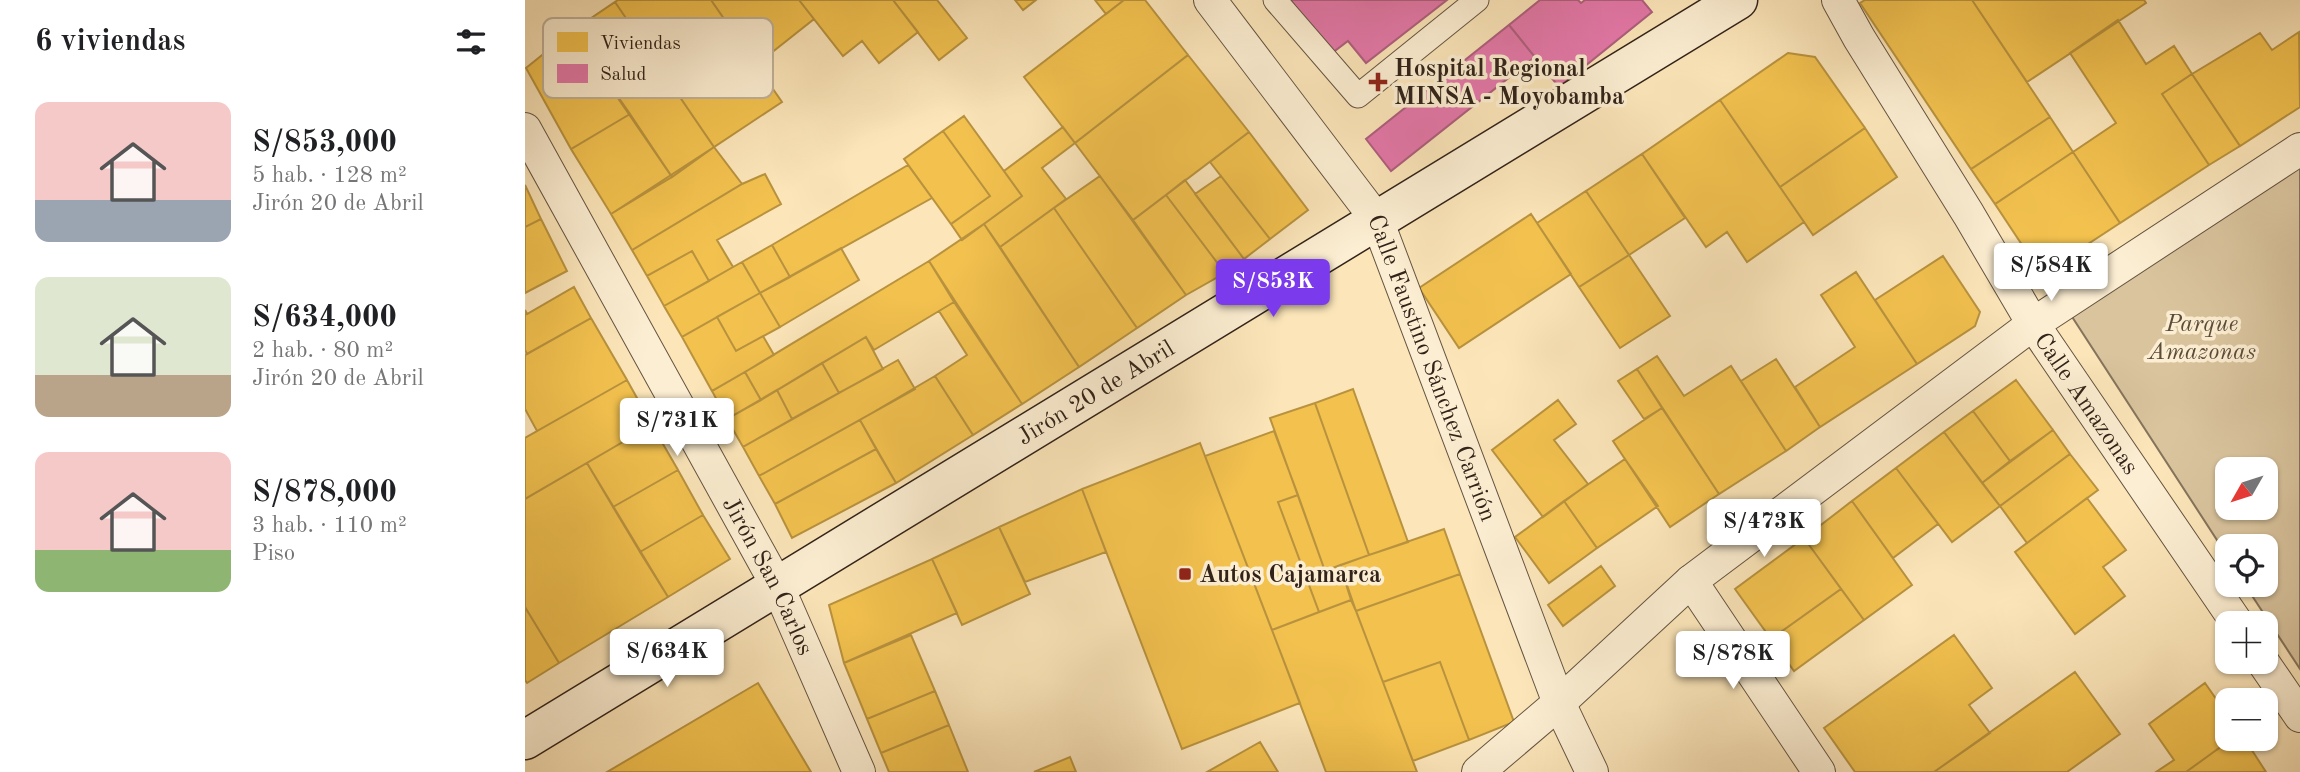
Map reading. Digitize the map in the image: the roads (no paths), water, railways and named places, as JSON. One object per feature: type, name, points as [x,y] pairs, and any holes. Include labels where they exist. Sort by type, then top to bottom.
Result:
[{"type":"main road","name":"Jirón 20 de Abril","points":[[525,740],[1738,0]]},
{"type":"street","name":"Calle Faustino Sánchez Carrión","points":[[1210,0],[1377,220],[1559,703],[1592,772]]},
{"type":"street","points":[[1275,0],[1358,96],[1477,0]]},
{"type":"street","name":"Calle Amazonas","points":[[1838,0],[2033,324],[2229,611]]},
{"type":"street","name":"Jirón San Carlos","points":[[525,129],[778,587],[859,772]]},
{"type":"street","points":[[1478,772],[1559,703],[1691,581],[2033,324],[2300,149]]},
{"type":"street","points":[[1691,581],[1819,772]]},
{"type":"street","points":[[2271,674],[2300,716]]},
{"type":"place","name":"Hospital Regional MINSA - Moyobamba","points":[[1378,82]]},
{"type":"place","name":"Autos Cajamarca","points":[[1185,574]]},
{"type":"park label","name":"Parque Amazonas","points":[[2202,337]]}]
